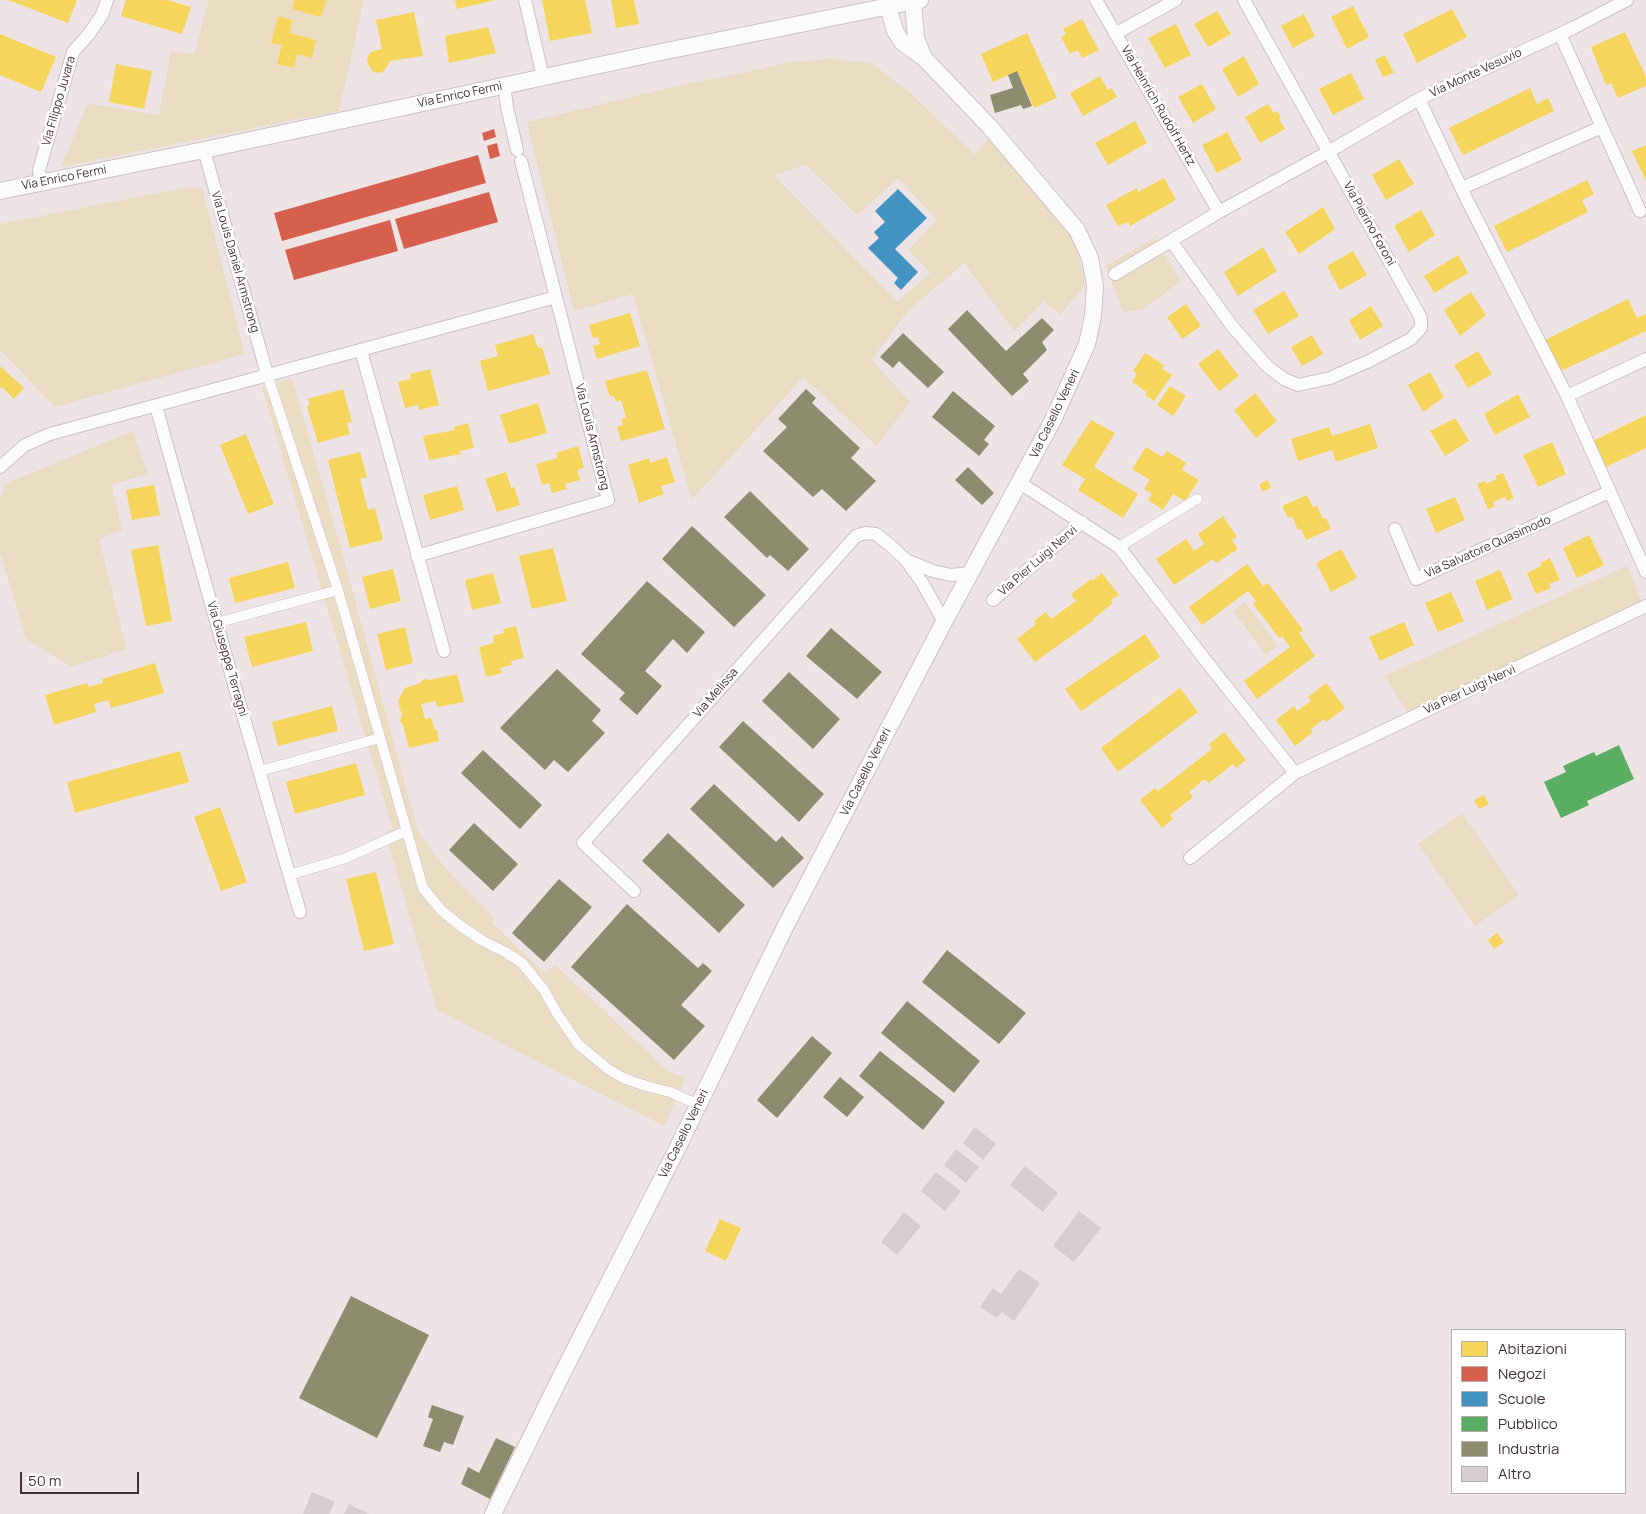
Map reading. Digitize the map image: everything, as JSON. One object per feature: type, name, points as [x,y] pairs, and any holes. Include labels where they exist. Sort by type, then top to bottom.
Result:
[{"type":"street","name":"Via Filippo Juvara","points":[[41,183],[39,170],[73,52],[102,15],[107,0]]},
{"type":"street","points":[[525,0],[543,77]]},
{"type":"street","name":"Via Heinrich Rudolf Hertz","points":[[1096,0],[1219,212]]},
{"type":"street","points":[[1115,34],[1176,0]]},
{"type":"street","name":"Via Pierino Foroni","points":[[1171,241],[1232,326],[1267,366],[1284,379],[1298,385],[1330,378],[1369,361],[1412,339],[1421,328],[1422,318],[1244,0]]},
{"type":"street","name":"Via Monte Vesuvio","points":[[1328,152],[1419,99],[1560,34],[1627,0]]},
{"type":"street","name":"Via Enrico Fermi","points":[[0,191],[204,150],[504,85],[917,1]]},
{"type":"street","name":"Via Casello Veneri","points":[[917,1],[916,38],[924,58]]},
{"type":"street","name":"Via Casello Veneri","points":[[492,1514],[699,1105],[786,925],[944,622],[1054,418],[1087,344],[1095,299],[1095,286],[1090,258],[1077,230],[990,126],[924,58],[902,42],[895,31],[888,6]]},
{"type":"street","points":[[1560,34],[1640,211]]},
{"type":"street","name":"Via Louis Armstrong","points":[[416,556],[608,500],[519,156],[507,107],[504,85]]},
{"type":"street","points":[[1419,99],[1471,208],[1567,396],[1646,572]]},
{"type":"street","points":[[1462,188],[1602,127]]},
{"type":"street","name":"Via Louis Daniel Armstrong","points":[[204,150],[267,374]]},
{"type":"street","points":[[1115,274],[1219,212],[1328,152]]},
{"type":"street","points":[[0,467],[25,445],[50,434],[556,297]]},
{"type":"street","points":[[361,350],[416,556],[444,651]]},
{"type":"street","points":[[1567,396],[1646,359]]},
{"type":"street","points":[[267,374],[338,590],[423,888],[441,910],[483,941],[508,953],[522,964],[544,990],[578,1044],[608,1069],[623,1078],[670,1092],[699,1105]]},
{"type":"street","name":"Via Giuseppe Terragni","points":[[156,406],[216,623],[300,912]]},
{"type":"street","name":"Via Pier Luigi Nervi","points":[[1020,483],[1119,547],[1206,662],[1295,773]]},
{"type":"street","name":"Via Salvatore Quasimodo","points":[[1396,529],[1416,579],[1609,492]]},
{"type":"street","points":[[1119,547],[1197,499]]},
{"type":"street","name":"Via Pier Luigi Nervi","points":[[993,600],[1082,522]]},
{"type":"street","name":"Via Melissa","points":[[634,891],[584,843],[856,536],[865,533],[876,534],[906,560],[930,595],[944,622]]},
{"type":"street","name":"Via Melissa","points":[[906,560],[951,575],[971,572]]},
{"type":"street","points":[[216,623],[338,590]]},
{"type":"street","name":"Via Pier Luigi Nervi","points":[[1190,858],[1295,773],[1646,606]]},
{"type":"street","points":[[260,771],[380,738]]},
{"type":"street","points":[[289,876],[346,858],[406,831]]},
{"type":"shaded area","points":[[209,0],[294,0],[292,9],[321,17],[326,0],[364,0],[339,111],[61,167],[88,103],[159,115],[171,51],[194,54]],"holes":[[[278,16],[292,20],[290,33],[316,40],[312,58],[297,54],[293,68],[282,45],[271,42]]]},
{"type":"shaded area","points":[[833,59],[871,63],[908,91],[974,154],[989,139],[1071,234],[1080,259],[1085,285],[1060,315],[1044,301],[1014,331],[964,263],[907,312],[872,360],[910,402],[877,446],[803,377],[692,500],[633,294],[574,311],[527,122],[677,86],[790,62]],"holes":[[[806,165],[857,215],[898,178],[937,220],[908,250],[930,273],[897,302],[774,175]]]},
{"type":"shaded area","points":[[189,187],[202,188],[245,354],[55,407],[0,350],[0,224]]},
{"type":"shaded area","points":[[1154,238],[1181,281],[1142,310],[1123,312],[1106,266]]},
{"type":"shaded area","points":[[292,378],[340,545],[418,832],[446,869],[495,919],[492,923],[544,973],[555,965],[668,1071],[686,1078],[664,1126],[437,1010],[385,832],[393,830],[262,388]]},
{"type":"shaded area","points":[[133,431],[148,474],[112,485],[122,530],[99,539],[127,649],[72,667],[26,639],[0,552],[0,500],[5,484]]},
{"type":"shaded area","points":[[1627,566],[1644,607],[1411,718],[1385,676]]},
{"type":"shaded area","points":[[1245,602],[1278,646],[1266,655],[1233,611]]},
{"type":"shaded area","points":[[1462,813],[1519,895],[1475,926],[1418,844]]},
{"type":"building: Abitazioni","points":[[8,0],[77,0],[68,23]]},
{"type":"building: Abitazioni","points":[[126,0],[168,0],[191,7],[182,34],[121,16]]},
{"type":"building: Abitazioni","points":[[294,0],[326,0],[321,17],[292,9]]},
{"type":"building: Abitazioni","points":[[455,0],[492,0],[492,1],[457,9]]},
{"type":"building: Abitazioni","points":[[542,0],[585,0],[592,33],[550,41]]},
{"type":"building: Abitazioni","points":[[611,0],[634,0],[639,24],[616,28]]},
{"type":"building: Abitazioni","points":[[1353,6],[1369,37],[1347,49],[1331,17]]},
{"type":"building: Abitazioni","points":[[1452,9],[1467,37],[1417,63],[1403,34]]},
{"type":"building: Abitazioni","points":[[1217,11],[1231,34],[1208,47],[1194,24]]},
{"type":"building: Abitazioni","points":[[414,12],[423,56],[390,61],[384,71],[379,73],[373,72],[367,62],[368,56],[371,52],[382,49],[376,20]]},
{"type":"building: Abitazioni","points":[[1304,14],[1315,36],[1293,48],[1281,26]]},
{"type":"building: Abitazioni","points":[[278,16],[292,20],[290,33],[316,40],[312,58],[297,54],[294,68],[277,64],[282,45],[271,43]]},
{"type":"building: Abitazioni","points":[[1082,19],[1099,50],[1082,58],[1078,50],[1070,54],[1061,37],[1066,34],[1063,29]]},
{"type":"building: Abitazioni","points":[[1176,24],[1191,55],[1165,68],[1148,38]]},
{"type":"building: Abitazioni","points":[[488,27],[496,53],[449,63],[445,36]]},
{"type":"building: Abitazioni","points":[[1625,32],[1646,77],[1646,86],[1618,98],[1611,83],[1606,85],[1591,47]]},
{"type":"building: Abitazioni","points":[[1027,33],[1057,98],[1034,108],[1017,71],[993,82],[981,54]]},
{"type":"building: Abitazioni","points":[[0,34],[56,57],[41,92],[0,75]]},
{"type":"building: Abitazioni","points":[[1385,55],[1394,73],[1383,77],[1375,60]]},
{"type":"building: Abitazioni","points":[[1244,56],[1259,84],[1238,97],[1222,69]]},
{"type":"building: Abitazioni","points":[[116,64],[152,71],[144,109],[109,102]]},
{"type":"building: Abitazioni","points":[[1351,73],[1364,99],[1333,115],[1319,89]]},
{"type":"building: Abitazioni","points":[[1100,76],[1108,90],[1112,88],[1117,97],[1083,116],[1070,93]]},
{"type":"building: Abitazioni","points":[[1202,84],[1216,109],[1193,123],[1178,97]]},
{"type":"building: Abitazioni","points":[[1530,88],[1537,104],[1548,98],[1554,111],[1463,155],[1449,128]]},
{"type":"building: Abitazioni","points":[[1268,104],[1274,113],[1277,111],[1285,129],[1260,143],[1245,117]]},
{"type":"building: Abitazioni","points":[[1135,121],[1147,143],[1108,165],[1095,143]]},
{"type":"building: Abitazioni","points":[[1227,132],[1242,160],[1217,173],[1202,145]]},
{"type":"building: Abitazioni","points":[[1646,145],[1646,181],[1632,151]]},
{"type":"building: Abitazioni","points":[[1399,159],[1414,184],[1386,200],[1372,175]]},
{"type":"building: Abitazioni","points":[[1164,178],[1176,200],[1130,226],[1128,222],[1118,226],[1106,205],[1137,188],[1138,192]]},
{"type":"building: Abitazioni","points":[[1587,180],[1594,194],[1582,200],[1588,212],[1507,252],[1494,226]]},
{"type":"building: Abitazioni","points":[[1323,207],[1335,229],[1299,254],[1285,232]]},
{"type":"building: Abitazioni","points":[[1421,210],[1435,235],[1409,252],[1394,226]]},
{"type":"building: Abitazioni","points":[[1263,247],[1277,271],[1238,296],[1224,272]]},
{"type":"building: Abitazioni","points":[[1353,251],[1367,275],[1340,290],[1327,266]]},
{"type":"building: Abitazioni","points":[[1458,255],[1468,273],[1434,293],[1424,276]]},
{"type":"building: Abitazioni","points":[[1284,291],[1299,316],[1268,334],[1253,310]]},
{"type":"building: Abitazioni","points":[[1471,292],[1486,315],[1460,336],[1444,310]]},
{"type":"building: Abitazioni","points":[[1628,299],[1637,318],[1646,314],[1646,331],[1561,371],[1545,340]]},
{"type":"building: Abitazioni","points":[[1186,304],[1201,326],[1182,339],[1167,317]]},
{"type":"building: Abitazioni","points":[[1371,306],[1383,326],[1360,340],[1349,320]]},
{"type":"building: Abitazioni","points":[[630,313],[640,346],[597,359],[593,346],[600,344],[598,337],[593,338],[589,325]]},
{"type":"building: Abitazioni","points":[[533,334],[538,348],[542,347],[550,374],[488,391],[480,361],[498,356],[495,345]]},
{"type":"building: Abitazioni","points":[[1312,335],[1323,354],[1302,366],[1291,347]]},
{"type":"building: Abitazioni","points":[[1218,349],[1239,376],[1219,391],[1198,364]]},
{"type":"building: Abitazioni","points":[[1478,351],[1492,374],[1468,388],[1454,365]]},
{"type":"building: Abitazioni","points":[[1145,353],[1164,365],[1162,369],[1172,375],[1154,401],[1145,395],[1147,392],[1132,382],[1137,374],[1133,371]]},
{"type":"building: Abitazioni","points":[[0,366],[24,388],[14,399],[2,387],[0,389]]},
{"type":"building: Abitazioni","points":[[430,369],[439,405],[419,410],[418,405],[405,408],[398,382],[411,379],[410,374]]},
{"type":"building: Abitazioni","points":[[647,370],[665,429],[621,441],[617,427],[623,425],[621,419],[626,418],[621,400],[616,402],[614,396],[610,397],[605,381]]},
{"type":"building: Abitazioni","points":[[1430,372],[1444,397],[1423,412],[1408,385]]},
{"type":"building: Abitazioni","points":[[1170,386],[1186,396],[1173,416],[1157,405]]},
{"type":"building: Abitazioni","points":[[343,389],[352,422],[347,423],[350,434],[318,443],[307,406],[310,405],[308,399]]},
{"type":"building: Abitazioni","points":[[1255,393],[1277,421],[1256,438],[1234,410]]},
{"type":"building: Abitazioni","points":[[1518,394],[1530,417],[1495,435],[1484,414]]},
{"type":"building: Abitazioni","points":[[538,403],[547,433],[509,444],[500,415]]},
{"type":"building: Abitazioni","points":[[1646,415],[1646,448],[1606,467],[1593,441]]},
{"type":"building: Abitazioni","points":[[1455,418],[1469,441],[1445,456],[1430,431]]},
{"type":"building: Abitazioni","points":[[1091,420],[1115,433],[1094,467],[1138,494],[1123,518],[1078,490],[1085,479],[1062,465]]},
{"type":"building: Abitazioni","points":[[468,423],[474,448],[460,451],[461,454],[429,460],[423,436],[455,430],[454,427]]},
{"type":"building: Abitazioni","points":[[1370,424],[1378,448],[1336,462],[1332,450],[1298,461],[1291,439],[1329,427],[1332,436]]},
{"type":"building: Abitazioni","points":[[246,434],[274,504],[248,514],[220,445]]},
{"type":"building: Abitazioni","points":[[1552,442],[1566,474],[1538,487],[1523,455]]},
{"type":"building: Abitazioni","points":[[578,446],[584,468],[577,470],[580,480],[565,484],[567,489],[552,493],[549,483],[542,485],[536,464],[558,458],[556,453]]},
{"type":"building: Abitazioni","points":[[1146,447],[1162,457],[1167,451],[1186,463],[1182,470],[1199,480],[1185,501],[1173,494],[1163,510],[1148,500],[1152,494],[1144,489],[1150,480],[1132,469]]},
{"type":"building: Abitazioni","points":[[360,452],[367,477],[360,479],[368,510],[375,508],[383,540],[350,548],[328,460]]},
{"type":"building: Abitazioni","points":[[667,457],[675,482],[661,486],[664,494],[639,503],[628,465],[649,458],[650,463]]},
{"type":"building: Abitazioni","points":[[506,472],[511,488],[514,487],[520,505],[497,512],[485,479]]},
{"type":"building: Abitazioni","points":[[1503,473],[1514,498],[1507,501],[1505,497],[1493,502],[1495,506],[1488,509],[1477,484],[1485,481],[1486,484],[1497,479],[1495,476]]},
{"type":"building: Abitazioni","points":[[1267,480],[1271,487],[1263,492],[1259,485]]},
{"type":"building: Abitazioni","points":[[154,485],[160,515],[132,520],[126,490]]},
{"type":"building: Abitazioni","points":[[457,486],[464,510],[430,520],[423,495]]},
{"type":"building: Abitazioni","points":[[1307,495],[1313,507],[1317,506],[1323,519],[1326,518],[1331,529],[1306,540],[1301,529],[1298,530],[1292,516],[1288,518],[1282,506]]},
{"type":"building: Abitazioni","points":[[1455,497],[1465,520],[1436,533],[1426,509]]},
{"type":"building: Abitazioni","points":[[1223,516],[1237,537],[1232,540],[1238,549],[1216,563],[1213,559],[1174,585],[1156,559],[1186,539],[1194,551],[1204,544],[1198,534]]},
{"type":"building: Abitazioni","points":[[1589,535],[1604,565],[1577,578],[1563,548]]},
{"type":"building: Abitazioni","points":[[158,545],[172,621],[146,626],[131,550]]},
{"type":"building: Abitazioni","points":[[553,548],[567,601],[532,609],[519,556]]},
{"type":"building: Abitazioni","points":[[1341,549],[1357,578],[1331,592],[1316,563]]},
{"type":"building: Abitazioni","points":[[1550,558],[1560,580],[1549,584],[1551,588],[1536,594],[1527,573],[1541,566],[1540,563]]},
{"type":"building: Abitazioni","points":[[288,562],[295,588],[235,603],[229,578]]},
{"type":"building: Abitazioni","points":[[1247,564],[1263,586],[1268,583],[1303,630],[1299,633],[1315,656],[1257,699],[1244,681],[1290,647],[1282,636],[1279,638],[1253,604],[1256,601],[1248,591],[1202,625],[1189,607]]},
{"type":"building: Abitazioni","points":[[393,569],[401,601],[370,609],[362,577]]},
{"type":"building: Abitazioni","points":[[1500,570],[1513,599],[1487,610],[1475,581]]},
{"type":"building: Abitazioni","points":[[493,573],[501,603],[472,610],[465,580]]},
{"type":"building: Abitazioni","points":[[1102,573],[1119,595],[1111,600],[1113,603],[1094,620],[1035,662],[1017,639],[1036,624],[1034,621],[1046,612],[1051,619],[1076,601],[1071,594]]},
{"type":"building: Abitazioni","points":[[1451,592],[1464,621],[1438,632],[1425,603]]},
{"type":"building: Abitazioni","points":[[306,622],[313,651],[252,667],[244,637]]},
{"type":"building: Abitazioni","points":[[1404,622],[1414,645],[1380,661],[1369,637]]},
{"type":"building: Abitazioni","points":[[516,626],[524,658],[511,661],[512,665],[500,668],[502,673],[486,677],[479,647],[494,643],[493,636],[504,633],[503,629]]},
{"type":"building: Abitazioni","points":[[405,627],[413,663],[386,670],[377,634]]},
{"type":"building: Abitazioni","points":[[1145,634],[1160,657],[1081,711],[1065,689]]},
{"type":"building: Abitazioni","points":[[155,663],[164,693],[111,708],[108,700],[94,704],[96,712],[54,725],[45,695],[87,683],[89,687],[103,683],[102,679]]},
{"type":"building: Abitazioni","points":[[457,674],[464,702],[437,707],[436,701],[421,704],[425,719],[431,718],[435,730],[437,730],[439,741],[409,748],[403,725],[400,721],[402,715],[398,701],[405,688],[420,683],[424,679],[430,680]]},
{"type":"building: Abitazioni","points":[[1326,683],[1345,708],[1326,722],[1324,719],[1311,729],[1313,732],[1295,746],[1276,720],[1294,706],[1297,711],[1311,701],[1308,697]]},
{"type":"building: Abitazioni","points":[[1180,688],[1198,712],[1118,772],[1101,748]]},
{"type":"building: Abitazioni","points":[[332,706],[338,731],[278,746],[272,722]]},
{"type":"building: Abitazioni","points":[[1224,732],[1246,760],[1236,768],[1233,764],[1209,783],[1203,780],[1189,792],[1193,797],[1170,815],[1173,819],[1162,828],[1140,800],[1155,788],[1158,791],[1212,749],[1209,744]]},
{"type":"building: Abitazioni","points":[[180,751],[189,782],[75,813],[67,782]]},
{"type":"building: Abitazioni","points":[[356,763],[365,795],[295,814],[286,782]]},
{"type":"building: Abitazioni","points":[[1484,795],[1489,804],[1479,809],[1474,800]]},
{"type":"building: Abitazioni","points":[[220,807],[247,882],[221,891],[194,817]]},
{"type":"building: Abitazioni","points":[[376,872],[394,944],[364,951],[346,879]]},
{"type":"building: Abitazioni","points":[[1497,933],[1504,942],[1494,949],[1488,940]]},
{"type":"building: Abitazioni","points":[[720,1219],[741,1228],[726,1261],[705,1251]]},
{"type":"building: Negozi","points":[[494,129],[496,137],[484,141],[482,133]]},
{"type":"building: Negozi","points":[[497,143],[500,156],[490,159],[487,146]]},
{"type":"building: Negozi","points":[[478,155],[486,183],[282,241],[274,213]]},
{"type":"building: Negozi","points":[[489,192],[498,222],[404,249],[395,219]]},
{"type":"building: Negozi","points":[[390,220],[398,251],[294,280],[285,250]]},
{"type":"building: Scuole","points":[[898,189],[927,218],[895,249],[918,272],[901,290],[894,283],[898,278],[868,248],[879,238],[874,232],[885,222],[875,211]]},
{"type":"building: Pubblico","points":[[1619,745],[1634,779],[1587,801],[1589,805],[1561,818],[1544,782],[1566,772],[1563,766],[1594,752],[1596,756]]},
{"type":"building: Industria","points":[[1017,71],[1032,106],[1023,109],[1021,105],[995,113],[990,95],[1013,88],[1008,75]]},
{"type":"building: Industria","points":[[967,310],[1006,351],[1042,318],[1054,330],[1042,342],[1047,350],[1023,374],[1029,381],[1012,396],[948,329]]},
{"type":"building: Industria","points":[[903,333],[944,372],[928,388],[899,361],[893,368],[880,357]]},
{"type":"building: Industria","points":[[806,389],[816,398],[812,403],[860,448],[851,458],[876,481],[846,511],[822,489],[813,497],[763,451],[787,427],[778,419]]},
{"type":"building: Industria","points":[[953,391],[995,426],[984,440],[989,444],[979,456],[932,417]]},
{"type":"building: Industria","points":[[968,467],[994,493],[982,505],[955,480]]},
{"type":"building: Industria","points":[[750,491],[809,549],[788,571],[770,555],[767,558],[724,517]]},
{"type":"building: Industria","points":[[692,526],[766,595],[734,627],[662,559]]},
{"type":"building: Industria","points":[[647,581],[705,632],[687,653],[673,639],[645,671],[662,686],[637,715],[619,699],[625,693],[581,654]]},
{"type":"building: Industria","points":[[831,628],[882,672],[857,699],[806,656]]},
{"type":"building: Industria","points":[[557,669],[601,710],[592,721],[605,733],[568,772],[554,760],[545,770],[500,728]]},
{"type":"building: Industria","points":[[789,672],[840,719],[813,749],[762,701]]},
{"type":"building: Industria","points":[[743,721],[824,794],[799,822],[719,747]]},
{"type":"building: Industria","points":[[483,750],[542,805],[520,829],[461,773]]},
{"type":"building: Industria","points":[[714,784],[776,842],[782,836],[804,858],[773,888],[690,809]]},
{"type":"building: Industria","points":[[474,823],[518,864],[493,891],[449,850]]},
{"type":"building: Industria","points":[[668,833],[745,905],[719,933],[642,861]]},
{"type":"building: Industria","points":[[559,879],[592,907],[544,962],[512,933]]},
{"type":"building: Industria","points":[[627,904],[698,968],[703,963],[712,971],[681,1005],[705,1026],[674,1060],[571,967]]},
{"type":"building: Industria","points":[[947,950],[1026,1013],[999,1044],[922,982]]},
{"type":"building: Industria","points":[[907,1001],[980,1061],[954,1093],[881,1033]]},
{"type":"building: Industria","points":[[812,1036],[832,1053],[777,1118],[757,1100]]},
{"type":"building: Industria","points":[[880,1051],[945,1102],[923,1130],[859,1076]]},
{"type":"building: Industria","points":[[840,1077],[864,1097],[847,1117],[823,1097]]},
{"type":"building: Industria","points":[[351,1296],[429,1335],[377,1438],[299,1398]]},
{"type":"building: Industria","points":[[432,1405],[464,1416],[453,1445],[444,1442],[440,1452],[423,1446],[433,1419],[428,1417]]},
{"type":"building: Industria","points":[[496,1438],[515,1447],[490,1499],[461,1484],[468,1467],[479,1473]]},
{"type":"building: Altro","points":[[975,1127],[996,1144],[983,1160],[963,1143]]},
{"type":"building: Altro","points":[[956,1149],[979,1167],[966,1183],[944,1165]]},
{"type":"building: Altro","points":[[1025,1166],[1058,1193],[1043,1212],[1010,1185]]},
{"type":"building: Altro","points":[[936,1172],[961,1191],[945,1211],[921,1191]]},
{"type":"building: Altro","points":[[1079,1211],[1101,1228],[1074,1262],[1053,1246]]},
{"type":"building: Altro","points":[[904,1212],[921,1226],[897,1255],[881,1242]]},
{"type":"building: Altro","points":[[1019,1269],[1040,1283],[1014,1321],[1002,1312],[997,1318],[980,1307],[993,1288],[1001,1294]]},
{"type":"building: Altro","points":[[312,1492],[335,1502],[329,1514],[303,1514]]},
{"type":"building: Altro","points":[[349,1504],[369,1514],[344,1514]]}]
